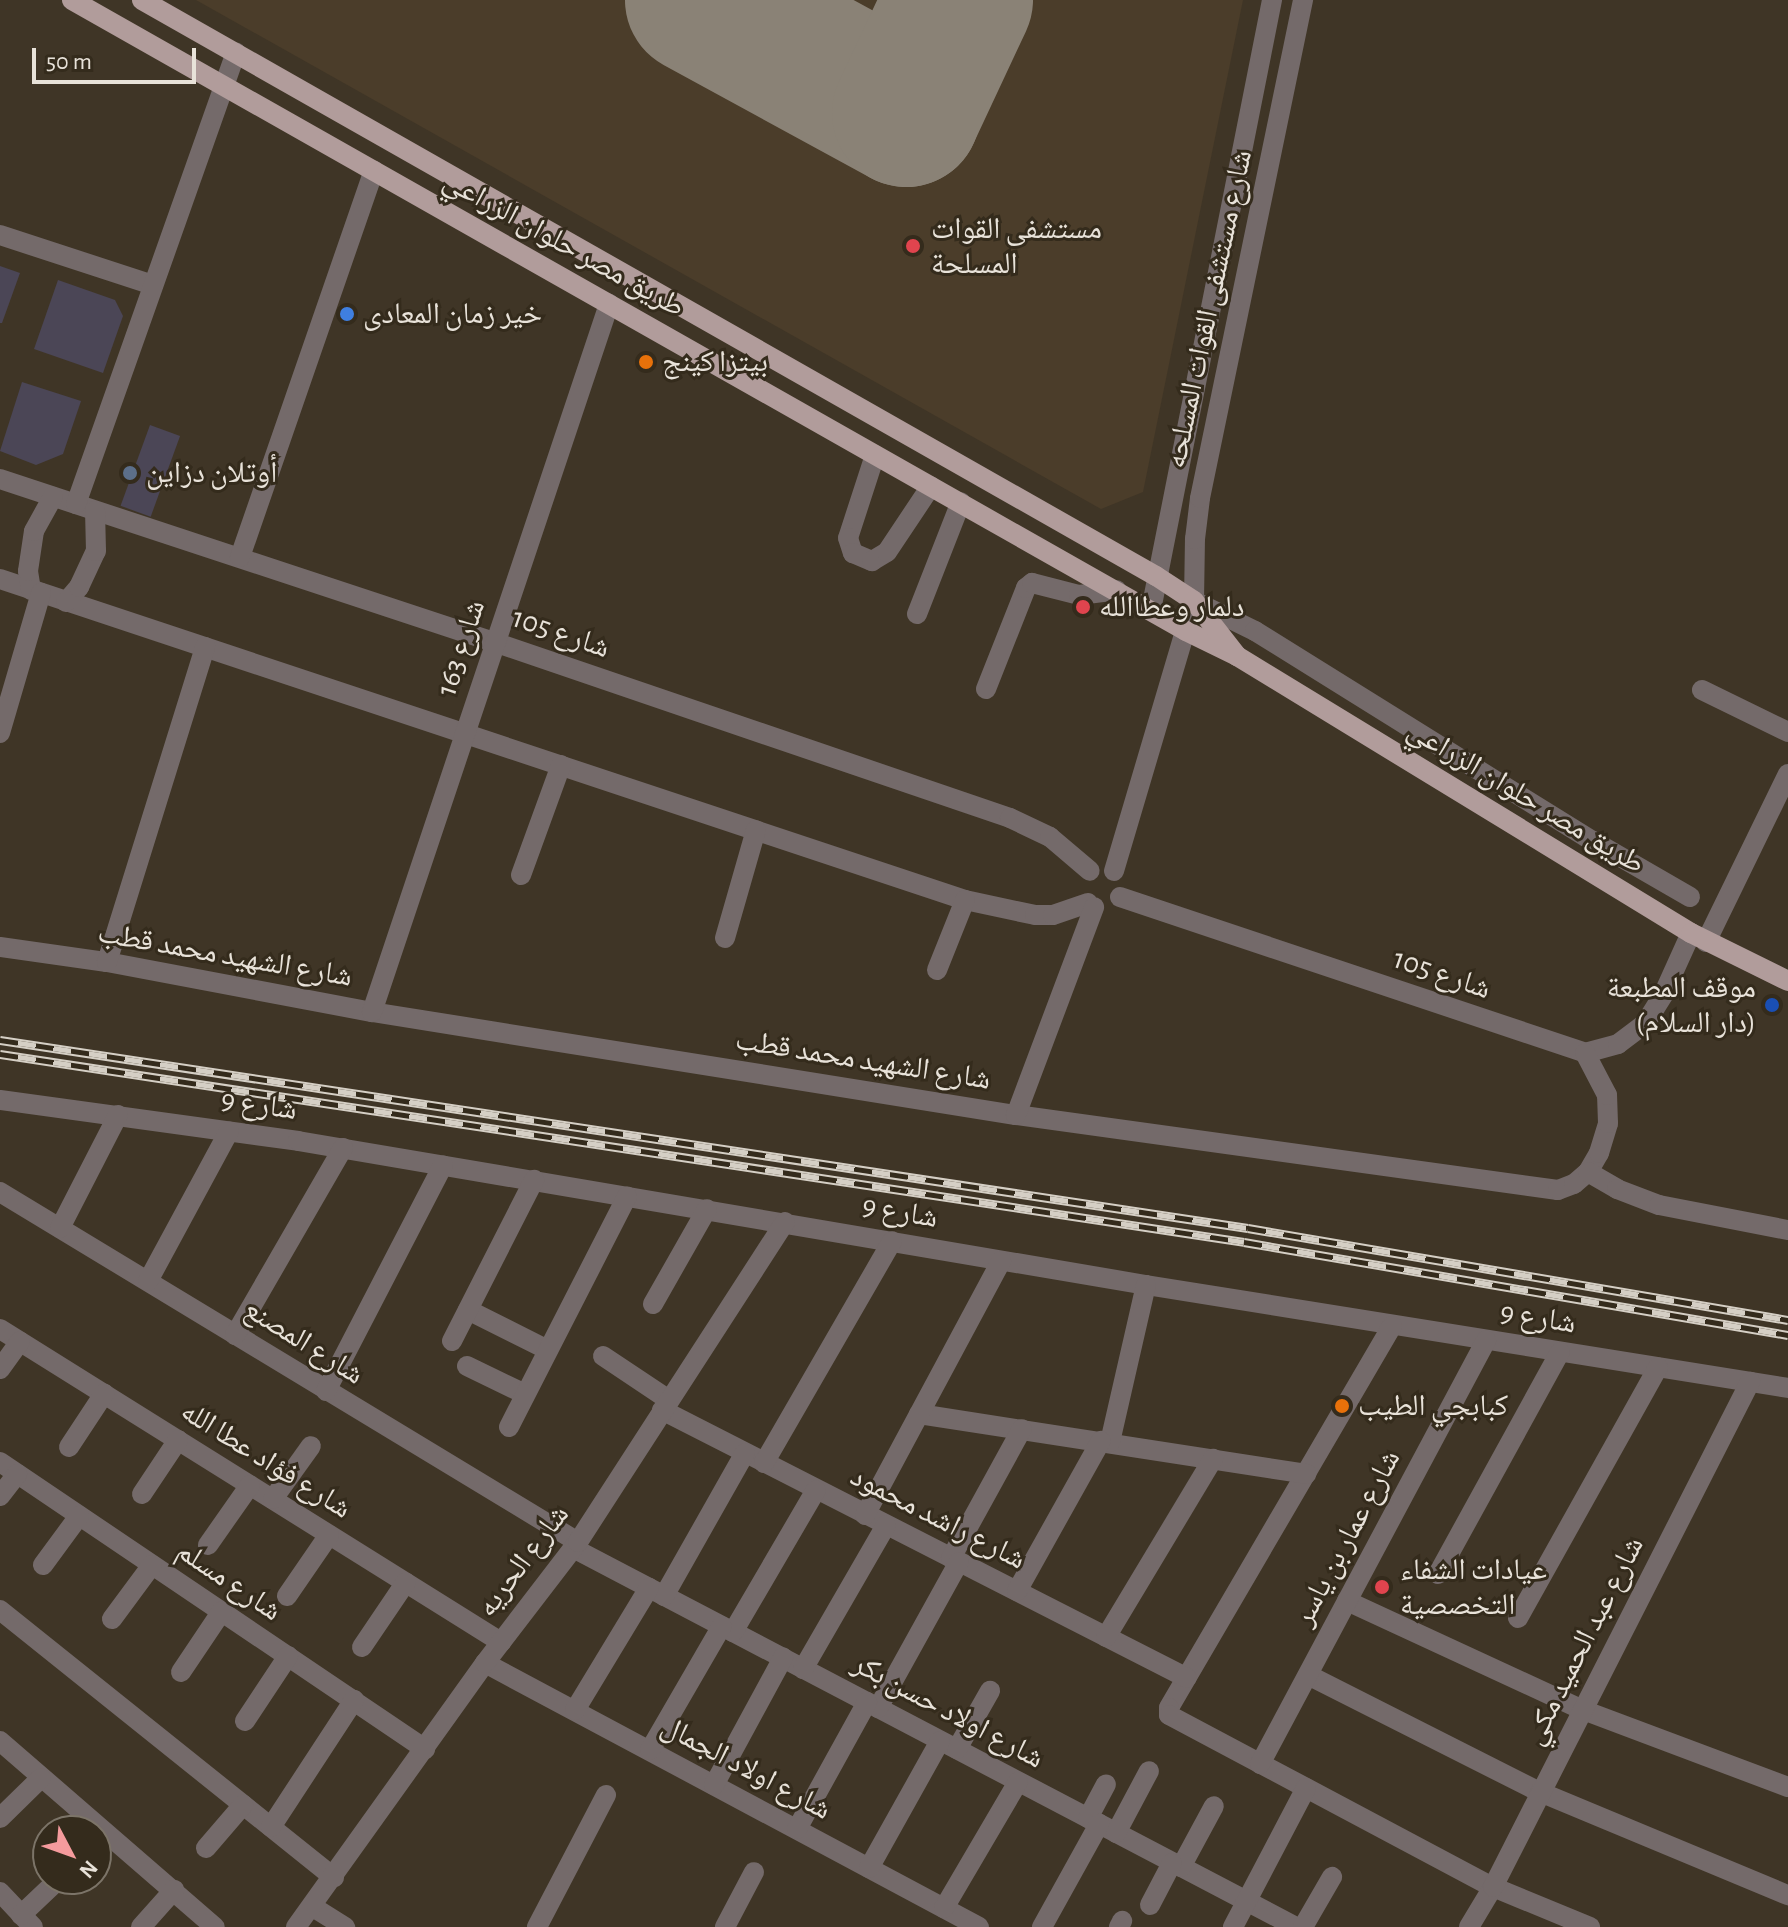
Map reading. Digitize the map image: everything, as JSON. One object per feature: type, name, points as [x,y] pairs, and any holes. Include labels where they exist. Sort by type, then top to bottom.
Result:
[{"type":"main road","name":"طريق مصر حلوان الزراعي","points":[[72,0],[1186,631],[1237,656],[1699,938],[1788,981]]},
{"type":"main road","name":"طريق مصر حلوان الزراعي","points":[[142,0],[1156,576],[1194,601],[1237,656]]},
{"type":"main road","points":[[875,455],[885,422]]},
{"type":"main road","points":[[931,486],[948,458]]},
{"type":"street","name":"شارع مستشفى القوات المسلحه","points":[[1151,610],[1272,0]]},
{"type":"street","name":"شارع مستشفى القوات المسلحه","points":[[1114,871],[1194,601],[1195,539],[1200,498],[1303,0]]},
{"type":"street","points":[[66,602],[85,578],[96,551],[85,508],[153,285],[236,53]]},
{"type":"street","points":[[240,557],[374,171]]},
{"type":"street","points":[[0,235],[153,285]]},
{"type":"street","name":"شارع 163","points":[[372,1012],[609,304]]},
{"type":"street","points":[[875,455],[848,538],[853,553],[872,561],[887,552],[931,486]]},
{"type":"street","name":"شارع 105","points":[[0,479],[494,642],[1010,818],[1050,837],[1090,871]]},
{"type":"street","points":[[0,733],[36,592],[28,571],[34,531],[53,497]]},
{"type":"street","points":[[917,614],[961,502]]},
{"type":"street","points":[[0,579],[965,900],[1035,915],[1053,915],[1091,905],[1111,906],[1120,897],[1121,881],[1114,871],[1100,867],[1090,871],[1081,886],[1091,905],[1016,1115]]},
{"type":"street","points":[[986,689],[1026,588],[1032,583],[1079,595],[1117,590]]},
{"type":"street","points":[[1194,601],[1255,631],[1593,841],[1690,897]]},
{"type":"street","points":[[107,962],[205,647]]},
{"type":"street","points":[[1702,690],[1788,732]]},
{"type":"street","points":[[521,875],[561,765]]},
{"type":"street","points":[[1788,774],[1699,938],[1645,1024],[1618,1044],[1585,1053],[1607,1095],[1608,1123],[1599,1153],[1588,1172],[1617,1189],[1659,1205],[1788,1230]]},
{"type":"street","points":[[725,938],[756,830]]},
{"type":"street","name":"شارع 105","points":[[1120,897],[1585,1053]]},
{"type":"street","points":[[937,970],[965,900]]},
{"type":"street","name":"شارع الشهيد محمد قطب","points":[[0,947],[107,962],[372,1012],[1016,1115],[1558,1190],[1574,1184],[1588,1172]]},
{"type":"street","name":"شارع 9","points":[[0,1100],[343,1148],[1392,1326],[1788,1388]]},
{"type":"street","points":[[60,1228],[118,1115]]},
{"type":"street","points":[[148,1281],[229,1131]]},
{"type":"street","points":[[235,1335],[343,1148]]},
{"type":"street","points":[[326,1391],[443,1165]]},
{"type":"street","points":[[452,1341],[534,1180]]},
{"type":"street","name":"شارع المصنع","points":[[0,1192],[576,1545]]},
{"type":"street","points":[[509,1427],[627,1196]]},
{"type":"street","points":[[653,1304],[707,1209]]},
{"type":"street","name":"شارع الحريه","points":[[296,1927],[485,1663],[576,1545],[785,1222]]},
{"type":"street","points":[[764,1463],[892,1241]]},
{"type":"street","points":[[865,1515],[1001,1261]]},
{"type":"street","points":[[1017,1591],[1105,1442],[1146,1285]]},
{"type":"street","points":[[468,1310],[548,1350]]},
{"type":"street","points":[[1392,1326],[1168,1711],[1172,1718],[1493,1887],[1590,1927]]},
{"type":"street","name":"شارع فؤاد عطا الله","points":[[0,1329],[501,1642]]},
{"type":"street","points":[[0,1369],[20,1341]]},
{"type":"street","name":"شارع عمار بن ياسر","points":[[1260,1764],[1486,1341]]},
{"type":"street","points":[[1438,1574],[1560,1352]]},
{"type":"street","name":"شارع راشد محمود","points":[[603,1356],[666,1405],[745,1453],[1187,1678]]},
{"type":"street","points":[[467,1366],[525,1394]]},
{"type":"street","points":[[1518,1618],[1658,1367]]},
{"type":"street","name":"شارع عبد الحميد مكي","points":[[1469,1927],[1493,1887],[1750,1382]]},
{"type":"street","points":[[69,1447],[104,1394]]},
{"type":"street","points":[[919,1414],[1306,1474]]},
{"type":"street","points":[[797,1829],[955,1560],[1022,1429]]},
{"type":"street","points":[[142,1494],[178,1440]]},
{"type":"street","points":[[273,1499],[311,1446]]},
{"type":"street","points":[[575,1710],[657,1592],[745,1453]]},
{"type":"street","points":[[1106,1637],[1213,1459]]},
{"type":"street","points":[[0,1496],[8,1468]]},
{"type":"street","name":"شارع مسلم","points":[[8,1468],[425,1749]]},
{"type":"street","points":[[208,1545],[250,1485]]},
{"type":"street","points":[[650,1750],[816,1490]]},
{"type":"street","points":[[43,1565],[79,1516]]},
{"type":"street","points":[[803,1669],[886,1525]]},
{"type":"street","points":[[287,1596],[329,1535]]},
{"type":"street","name":"شارع اولاد حسن بكر","points":[[576,1545],[657,1592],[1296,1927]]},
{"type":"street","points":[[112,1619],[152,1565]]},
{"type":"street","points":[[362,1647],[406,1582]]},
{"type":"street","points":[[1347,1601],[1583,1710],[1788,1787]]},
{"type":"street","points":[[0,1610],[334,1878]]},
{"type":"street","points":[[181,1672],[222,1611]]},
{"type":"street","points":[[245,1721],[288,1656]]},
{"type":"street","points":[[714,1785],[783,1658]]},
{"type":"street","name":"شارع اولاد الجمال","points":[[485,1663],[979,1927]]},
{"type":"street","points":[[1308,1675],[1540,1792],[1788,1895]]},
{"type":"street","points":[[869,1868],[948,1745],[990,1691]]},
{"type":"street","points":[[271,1827],[354,1700]]},
{"type":"street","points":[[0,1741],[78,1815]]},
{"type":"street","points":[[1042,1927],[1101,1825],[1149,1771]]},
{"type":"street","points":[[0,1818],[41,1778]]},
{"type":"street","points":[[944,1908],[1018,1782]]},
{"type":"street","points":[[1101,1825],[1106,1784]]},
{"type":"street","points":[[1233,1927],[1306,1788]]},
{"type":"street","points":[[537,1927],[606,1795]]},
{"type":"street","points":[[206,1848],[243,1805]]},
{"type":"street","points":[[1150,1905],[1214,1806]]},
{"type":"street","points":[[112,1846],[174,1890],[215,1927]]},
{"type":"street","points":[[725,1927],[754,1872]]},
{"type":"street","points":[[1303,1927],[1332,1877]]},
{"type":"street","points":[[141,1927],[174,1890]]},
{"type":"street","points":[[0,1892],[27,1921],[47,1895]]},
{"type":"street","points":[[313,1907],[345,1927]]},
{"type":"shaded area","name":"مستشفى القوات المسلحة","points":[[196,0],[1243,0],[1143,492],[1101,509]]},
{"type":"building","points":[[0,266],[20,273],[2,323],[0,323]]},
{"type":"building","points":[[58,280],[115,300],[123,316],[103,373],[34,349]]},
{"type":"building","points":[[22,382],[81,401],[63,454],[36,465],[0,451]]},
{"type":"building","points":[[150,425],[180,436],[151,517],[121,506]]},
{"type":"runway","points":[[699,0],[906,113],[959,0]]},
{"type":"railway","points":[[0,1040],[1248,1228],[1788,1320]]},
{"type":"railway","points":[[0,1054],[1244,1242],[1788,1335]]},
{"type":"place","name":"مستشفى القوات المسلحة","points":[[913,246]]},
{"type":"place","name":"خير زمان المعادى","points":[[347,314]]},
{"type":"place","name":"بيتزا كينج","points":[[646,362]]},
{"type":"place","name":"أوتلان دزاين","points":[[130,473]]},
{"type":"place","name":"دلمار وعطاالله","points":[[1083,607]]},
{"type":"place","name":"موقف المطبعة (دار السلام)","points":[[1772,1005]]},
{"type":"place","name":"كبابجي الطيب","points":[[1342,1406]]},
{"type":"place","name":"عيادات الشفاء التخصصية","points":[[1382,1587]]}]
